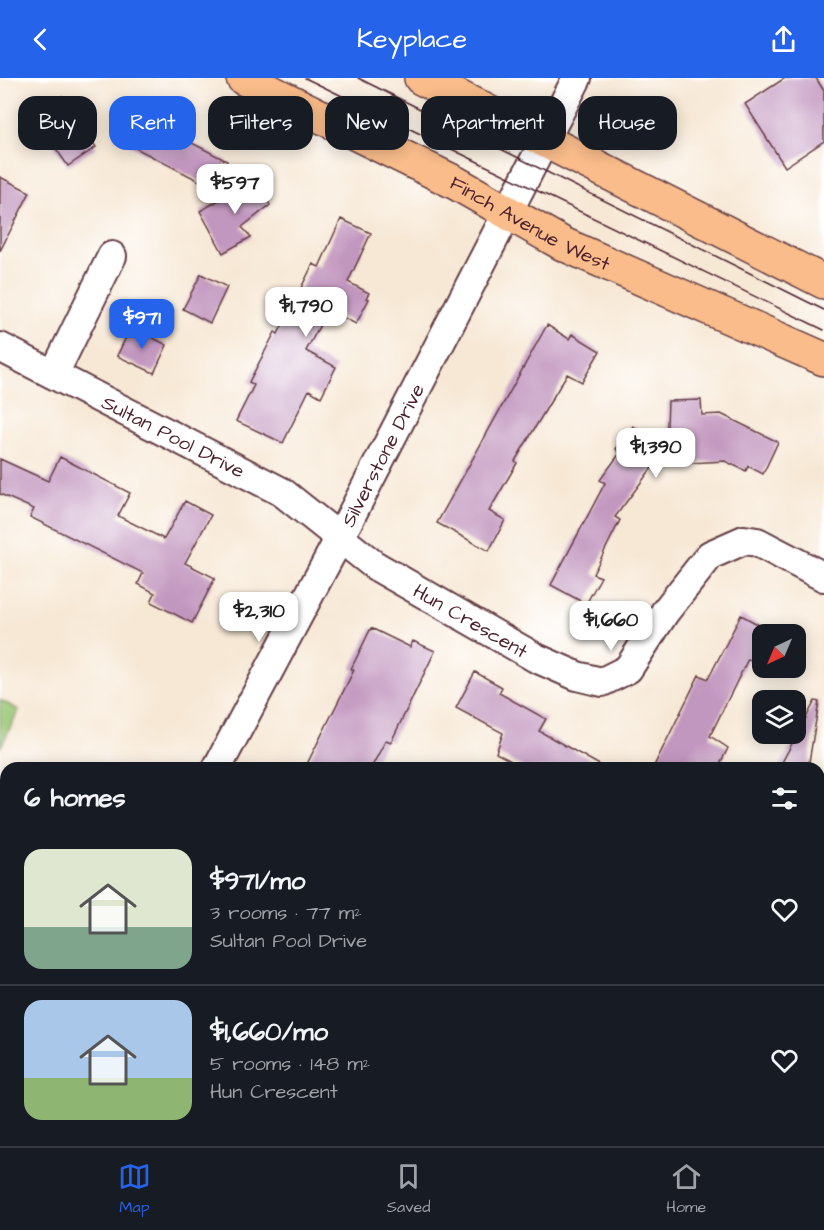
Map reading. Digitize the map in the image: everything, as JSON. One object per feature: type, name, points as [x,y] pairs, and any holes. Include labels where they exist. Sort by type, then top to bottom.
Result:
[{"type":"main road","name":"Finch Avenue West","points":[[243,78],[456,183],[563,244],[824,359]]},
{"type":"main road","points":[[421,78],[457,96]]},
{"type":"main road","points":[[566,150],[824,282]]},
{"type":"street","name":"Silverstone Drive","points":[[566,100],[577,78]]},
{"type":"street","name":"Silverstone Drive","points":[[220,762],[541,150]]},
{"type":"street","points":[[54,374],[112,256]]},
{"type":"street","name":"Sultan Pool Drive","points":[[0,347],[295,499],[339,539]]},
{"type":"street","name":"Hun Crescent","points":[[339,539],[374,565],[536,658],[577,676],[602,682],[628,669],[666,612],[710,555],[744,540],[758,542],[824,577]]},
{"type":"green space","points":[[0,700],[19,710],[0,748]]},
{"type":"building","points":[[785,78],[816,78],[824,91],[824,141],[785,167],[745,104]]},
{"type":"building","points":[[196,145],[227,161],[213,188],[139,150],[196,150]]},
{"type":"building","points":[[57,150],[92,150],[68,166]]},
{"type":"building","points":[[0,177],[30,192],[0,251]]},
{"type":"building","points":[[256,179],[270,205],[242,227],[251,237],[223,253],[200,211]]},
{"type":"building","points":[[341,219],[371,233],[348,282],[369,293],[366,298],[369,299],[356,324],[328,310],[306,351],[336,367],[321,397],[309,390],[283,443],[236,421],[254,385],[249,382],[275,332],[278,334],[313,264],[319,267]]},
{"type":"building","points":[[201,274],[227,287],[210,323],[183,309]]},
{"type":"building","points":[[547,325],[569,339],[572,334],[600,351],[582,382],[567,374],[515,461],[517,463],[489,511],[505,520],[489,551],[437,523]]},
{"type":"building","points":[[131,327],[167,345],[154,373],[117,356]]},
{"type":"building","points":[[701,400],[702,415],[721,414],[778,442],[763,474],[748,466],[746,471],[725,461],[654,465],[615,517],[620,520],[593,574],[601,577],[586,604],[551,585],[605,483],[600,480],[620,453],[616,449],[633,426],[666,451],[668,401]]},
{"type":"building","points":[[60,457],[130,493],[118,516],[164,539],[185,501],[211,515],[185,563],[215,578],[192,623],[151,602],[155,593],[138,584],[143,573],[30,517],[34,509],[0,494],[0,459],[48,481]]},
{"type":"building","points":[[741,615],[757,624],[752,624],[752,661],[748,659],[710,736],[728,748],[721,762],[656,762],[699,675],[708,679]]},
{"type":"building","points":[[371,628],[410,647],[413,641],[435,651],[391,742],[386,740],[374,762],[308,762],[354,670],[351,669]]},
{"type":"building","points":[[475,672],[502,687],[499,693],[546,719],[539,731],[594,762],[513,762],[496,753],[503,733],[456,708]]},
{"type":"building","points":[[815,701],[819,702],[809,762],[782,762],[792,744],[806,744],[806,718]]},
{"type":"tram line","points":[[305,78],[824,330]]},
{"type":"tram line","points":[[358,78],[824,310]]}]
